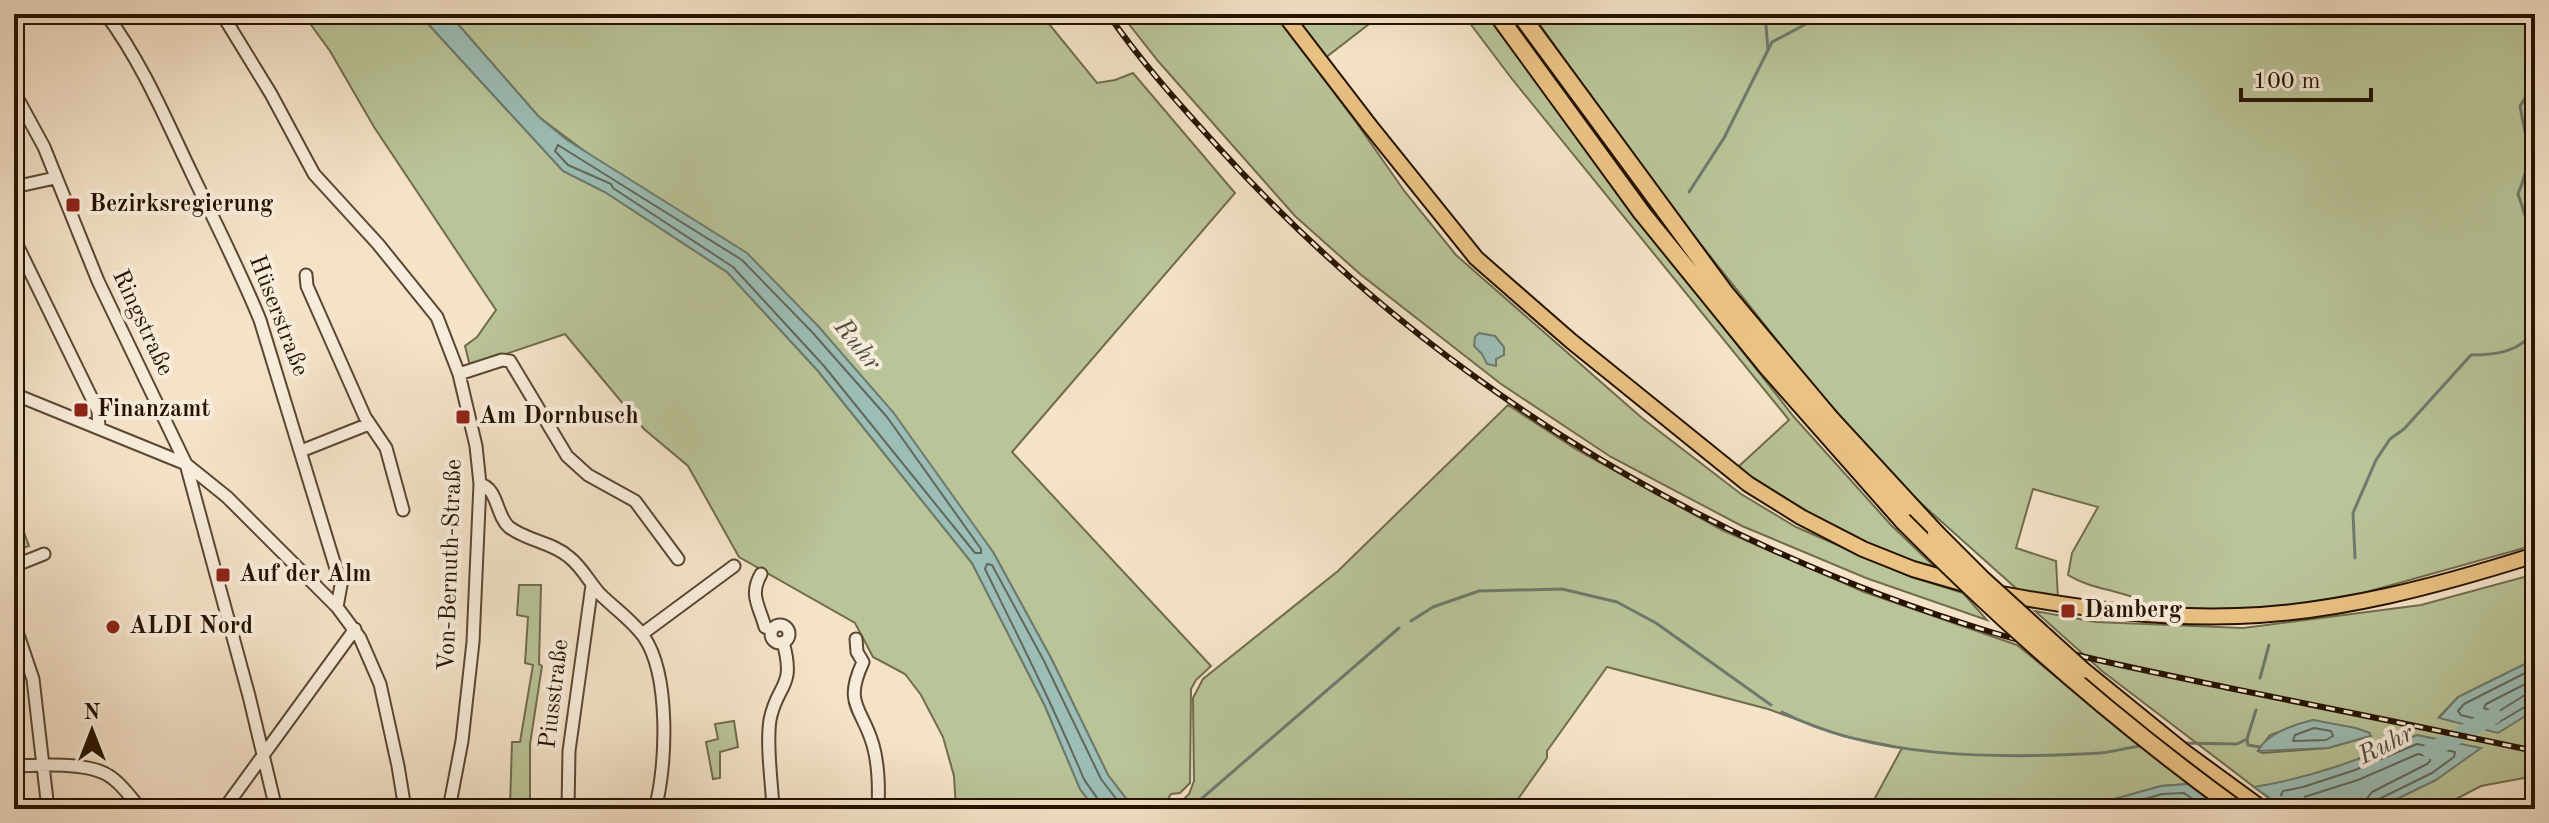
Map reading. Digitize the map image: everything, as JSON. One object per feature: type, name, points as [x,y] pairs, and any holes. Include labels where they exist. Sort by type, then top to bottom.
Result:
[{"type":"highway","points":[[1497,14],[1642,213],[1777,379],[1903,521],[2051,662],[2136,733],[2237,809]]},
{"type":"highway","points":[[1520,14],[1726,294],[1830,418],[1936,533],[2002,599],[2082,670],[2183,752],[2261,809]]},
{"type":"main road","points":[[1284,14],[1476,258],[1605,369],[1748,484],[1801,517],[1863,549],[1913,569],[1972,586],[2061,605],[2137,615],[2238,616],[2374,598],[2535,555]]},
{"type":"street","name":"Von-Bernuth-Straße","points":[[222,14],[271,94],[314,174],[378,244],[437,317],[459,374],[476,446],[480,484],[473,642],[462,741],[449,809]]},
{"type":"street","name":"Hüserstraße","points":[[111,16],[150,86],[260,320],[341,585],[337,607]]},
{"type":"street","name":"Ringstraße","points":[[14,92],[44,147],[98,281],[186,464],[276,809]]},
{"type":"street","points":[[14,187],[55,178]]},
{"type":"street","points":[[18,247],[98,411],[99,428]]},
{"type":"street","points":[[306,275],[307,286],[320,318],[369,424],[386,448],[403,510]]},
{"type":"street","points":[[459,374],[502,360],[510,361],[573,464],[635,501],[678,559]]},
{"type":"street","points":[[14,394],[186,464],[227,497],[337,607],[355,629],[380,684],[405,809]]},
{"type":"street","points":[[301,451],[369,424]]},
{"type":"street","points":[[480,484],[491,491],[509,527],[561,551],[642,634],[653,656],[662,689],[662,761],[655,809]]},
{"type":"street","points":[[14,566],[44,554]]},
{"type":"street","points":[[642,634],[734,566]]},
{"type":"street","points":[[761,574],[754,586],[765,627],[772,630],[779,625],[787,629],[788,636],[783,642],[788,658],[788,680],[773,710],[770,730],[773,809]]},
{"type":"street","name":"Piusstraße","points":[[568,809],[569,751],[592,585]]},
{"type":"street","points":[[14,623],[33,679],[48,809]]},
{"type":"street","points":[[224,809],[355,629]]},
{"type":"street","points":[[856,639],[857,652],[863,662],[853,682],[854,701],[872,741],[877,761],[878,809]]},
{"type":"street","points":[[14,657],[27,661]]},
{"type":"street","points":[[14,766],[44,764],[102,772],[114,779],[141,809]]},
{"type":"green space","points":[[303,14],[419,14],[563,171],[605,192],[727,272],[818,371],[972,563],[1045,706],[1080,789],[1095,809],[956,809],[954,776],[943,737],[921,695],[905,674],[873,657],[855,623],[739,557],[688,466],[644,429],[565,334],[470,366],[465,346],[477,337],[496,310],[374,127],[330,51]]},
{"type":"green space","points":[[449,14],[1041,14],[1097,83],[1133,73],[1235,193],[1012,452],[1211,666],[1191,689],[1190,783],[1180,793],[1171,794],[1153,809],[1134,809],[1108,775],[1051,658],[993,552],[818,326],[539,117]]},
{"type":"green space","points":[[1121,14],[1275,14],[1405,192],[1456,255],[1642,418],[1741,494],[1796,527],[1909,576],[1963,593],[1987,620],[1866,578],[1742,526],[1611,457],[1501,384],[1360,274],[1295,216],[1158,61]]},
{"type":"green space","points":[[1290,14],[1382,14],[1325,58]]},
{"type":"green space","points":[[1463,14],[1486,14],[1646,229],[1794,417],[1891,525],[1939,571],[1886,552],[1834,528],[1737,468],[1789,420],[1512,79]]},
{"type":"green space","points":[[1532,14],[2535,14],[2535,545],[2363,593],[2247,613],[2152,608],[2133,597],[2089,585],[2068,575],[2072,553],[2098,507],[2033,489],[2016,548],[2056,561],[2058,598],[2018,590],[1905,489],[1810,382],[1668,203]]},
{"type":"green space","points":[[1508,405],[1577,450],[1722,530],[1864,592],[2017,645],[2188,784],[2161,786],[2079,809],[1869,809],[1902,748],[1843,736],[1768,709],[1607,667],[1547,751],[1547,758],[1511,809],[1184,809],[1182,801],[1189,794],[1194,781],[1193,698],[1203,679],[1338,571]]},
{"type":"green space","points":[[14,506],[29,546],[23,548],[25,556],[14,560]]},
{"type":"green space","points":[[2535,574],[2535,659],[2458,697],[2439,717],[2498,732],[2535,710],[2535,776],[2481,786],[2437,809],[2376,809],[2436,780],[2352,763],[2301,780],[2255,787],[2286,809],[2283,809],[2102,671],[2035,611],[2096,622],[2243,628],[2421,605]],"holes":[[[2313,720],[2370,736],[2328,748],[2258,751],[2270,735]]]},
{"type":"green space","points":[[519,585],[541,585],[539,664],[542,666],[530,744],[530,807],[510,806],[512,742],[520,742],[533,665],[525,663],[528,617],[517,615]]},
{"type":"green space","points":[[734,721],[738,747],[720,752],[720,778],[713,779],[706,742],[718,739],[715,724]]},
{"type":"water","points":[[419,14],[449,14],[539,117],[567,140],[747,253],[818,326],[893,412],[993,552],[1051,658],[1108,775],[1134,809],[1095,809],[1080,789],[1045,706],[972,563],[818,371],[727,272],[605,192],[563,171]]},
{"type":"water","points":[[1479,333],[1495,336],[1504,347],[1504,355],[1496,359],[1496,366],[1487,364],[1474,346]]},
{"type":"water","points":[[2535,659],[2535,710],[2498,733],[2439,718],[2458,697]]},
{"type":"water","points":[[2313,720],[2356,728],[2370,733],[2370,736],[2328,748],[2258,751],[2274,735]]},
{"type":"water","points":[[2417,735],[2481,748],[2436,780],[2376,809],[2286,809],[2254,787],[2337,766]]},
{"type":"water","points":[[2188,784],[2221,809],[2079,809],[2161,786]]},
{"type":"waterway","points":[[1765,14],[1768,50]]},
{"type":"waterway","points":[[1689,192],[1724,138],[1772,42],[1825,14]]},
{"type":"waterway","points":[[2535,83],[2520,106],[2528,159],[2518,194],[2535,245]]},
{"type":"waterway","points":[[2355,558],[2353,513],[2376,460],[2390,439],[2404,429],[2471,355],[2498,353],[2515,347],[2530,337],[2535,329]]},
{"type":"waterway","points":[[1411,621],[1433,607],[1479,591],[1562,589],[1617,602],[1656,623],[1771,705]]},
{"type":"waterway","points":[[1200,800],[1399,628]]},
{"type":"waterway","points":[[2260,678],[2269,645]]},
{"type":"waterway","points":[[2256,710],[2247,739],[2248,745],[2260,747]]},
{"type":"waterway","points":[[1782,712],[1818,728],[1856,739],[1938,752],[2061,755],[2142,746]]},
{"type":"waterway","name":"Ruhr","points":[[2430,751],[2494,716]]},
{"type":"waterway","points":[[2180,743],[2237,744],[2247,739]]},
{"type":"waterway","name":"Ruhr","points":[[2247,809],[2298,802]]},
{"type":"waterway","points":[[1181,809],[1198,809]]},
{"type":"railway","points":[[1108,14],[1147,66],[1219,148],[1300,231],[1385,307],[1476,378],[1572,442],[1672,500],[1775,551],[1882,595],[1991,632],[2142,670],[2535,751]]},
{"type":"place","name":"Bezirksregierung","points":[[73,205]]},
{"type":"place","name":"Finanzamt","points":[[81,410]]},
{"type":"place","name":"Am Dornbusch","points":[[463,417]]},
{"type":"place","name":"Auf der Alm","points":[[223,575]]},
{"type":"place","name":"Damberg","points":[[2068,611]]},
{"type":"place","name":"ALDI Nord","points":[[113,627]]}]
